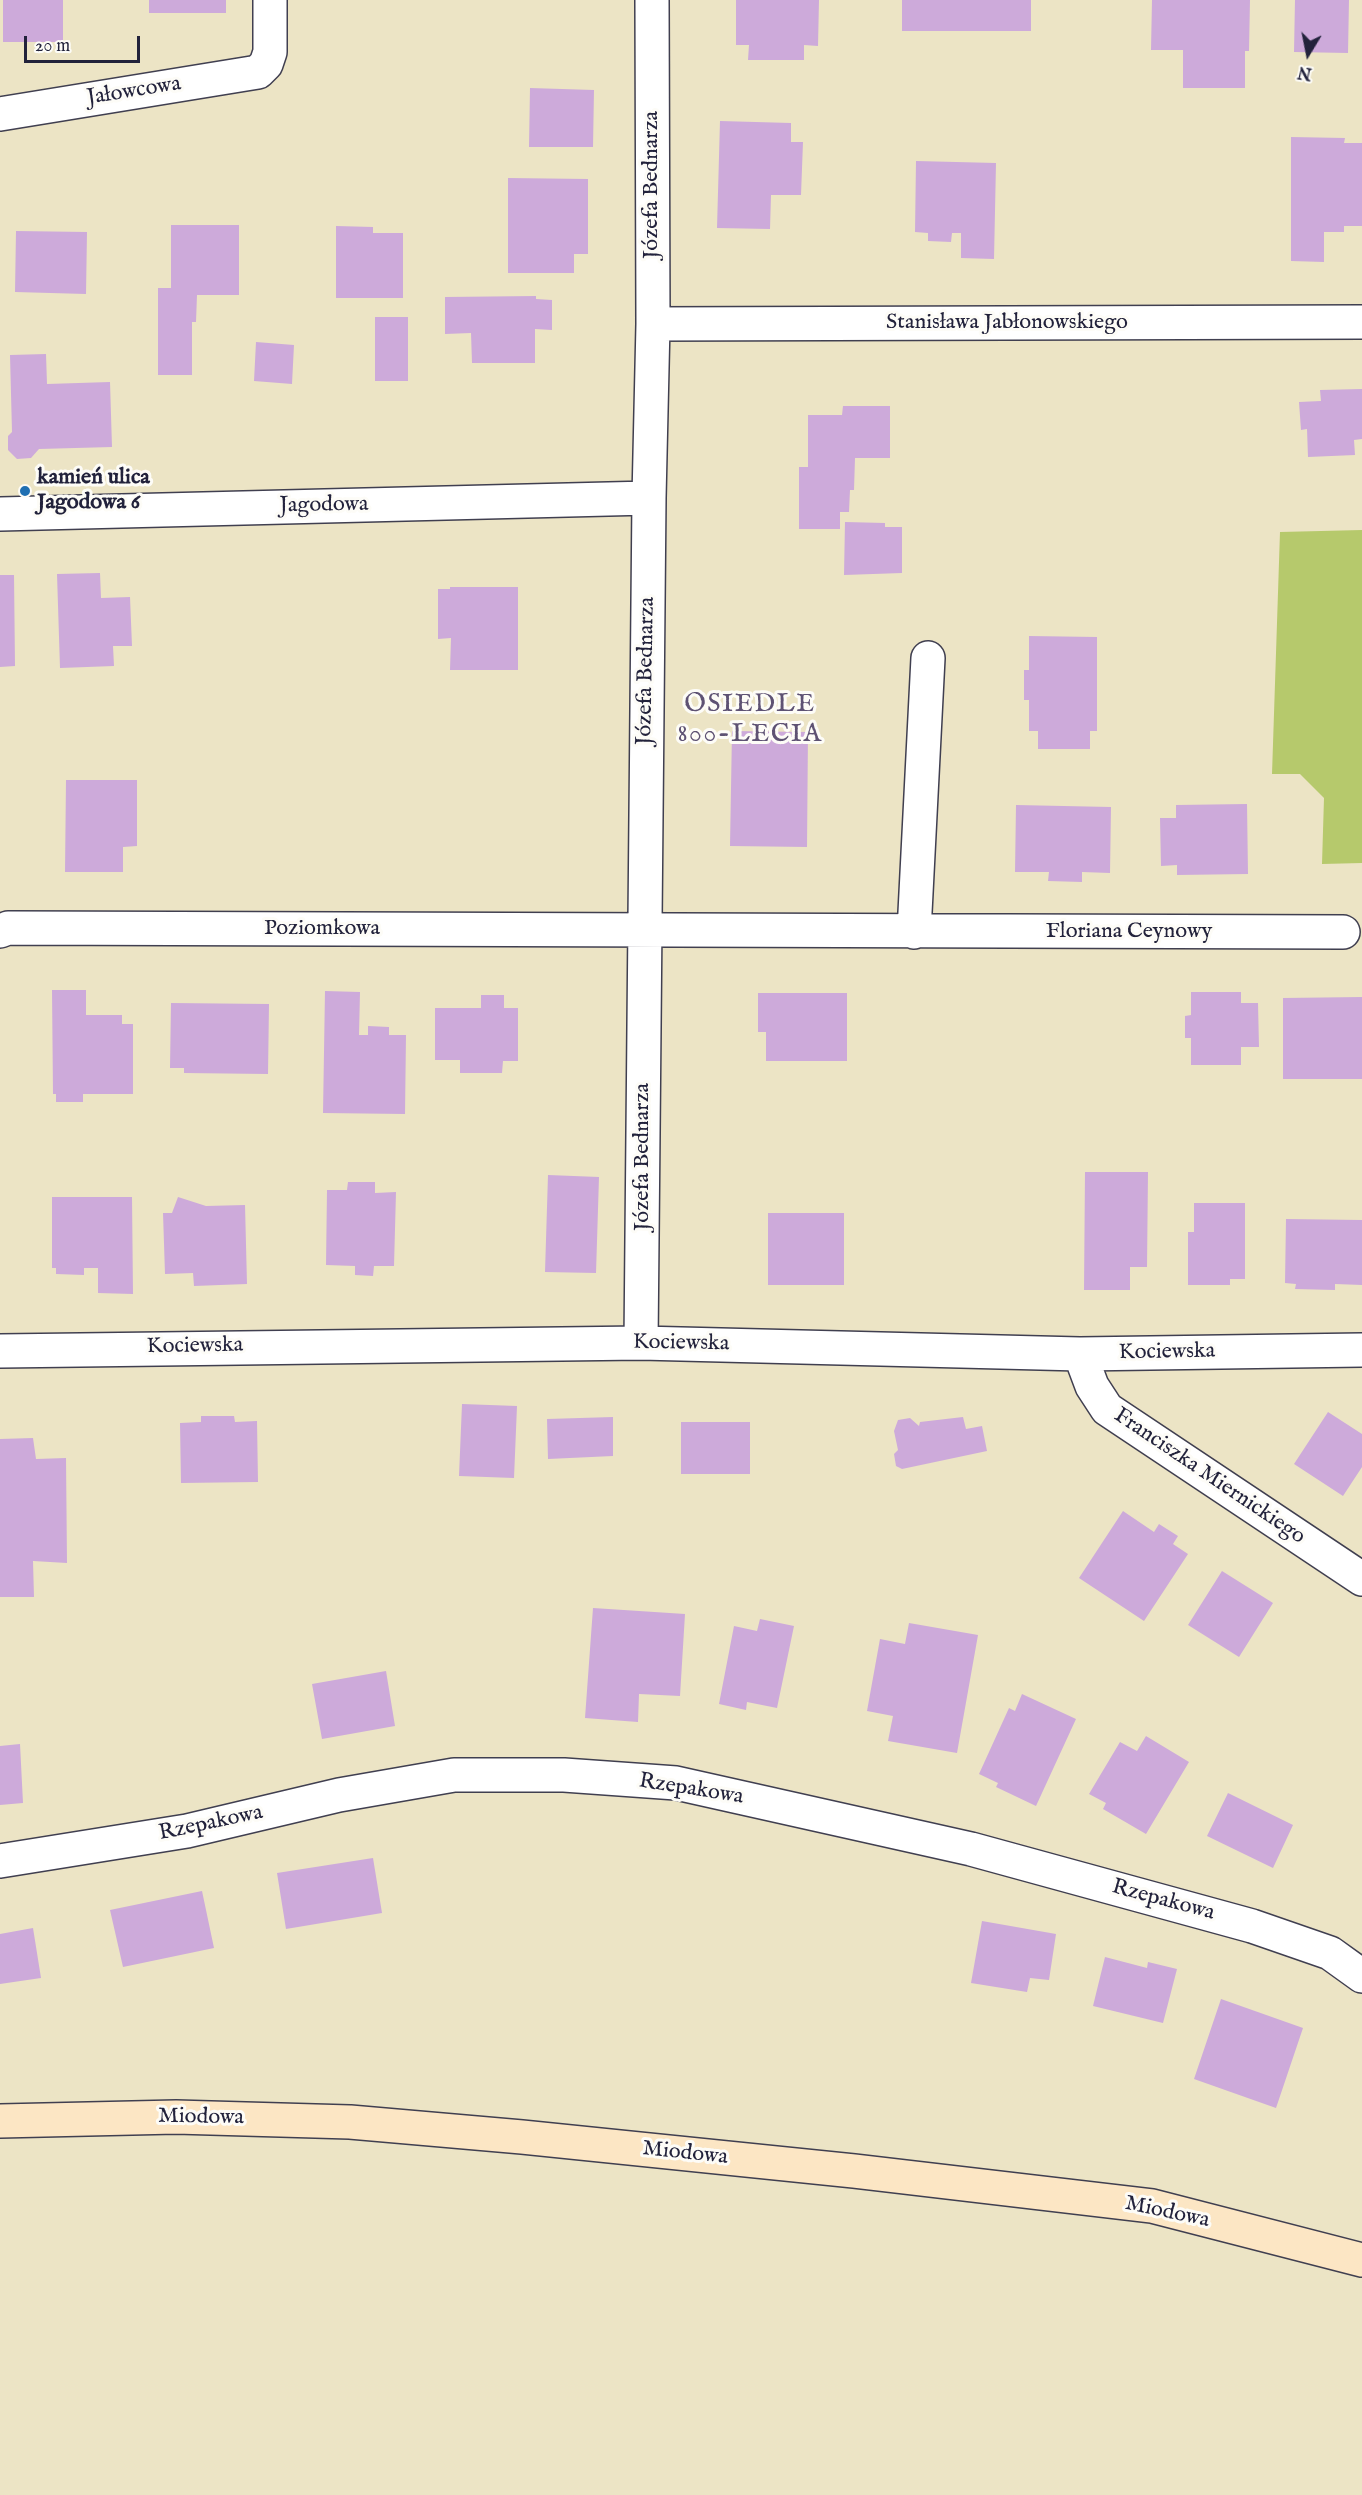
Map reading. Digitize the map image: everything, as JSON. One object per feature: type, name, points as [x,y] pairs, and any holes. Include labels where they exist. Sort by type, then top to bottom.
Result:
[{"type":"main road","name":"Miodowa","points":[[0,2121],[176,2117],[350,2122],[854,2171],[1152,2206],[1362,2260]]},
{"type":"street","name":"Jałowcowa","points":[[0,114],[258,72],[266,64],[270,52],[270,0]]},
{"type":"street","name":"Józefa Bednarza","points":[[641,1343],[652,324],[652,0]]},
{"type":"street","name":"Stanisława Jabłonowskiego","points":[[652,324],[1362,322]]},
{"type":"street","name":"Jagodowa","points":[[0,514],[649,498]]},
{"type":"street","points":[[914,932],[928,658]]},
{"type":"street","name":"Poziomkowa","points":[[0,931],[8,928],[82,930],[645,929]]},
{"type":"street","name":"Floriana Ceynowy","points":[[645,929],[914,932],[1344,932]]},
{"type":"street","name":"Kociewska","points":[[0,1351],[641,1343],[1080,1354],[1362,1350]]},
{"type":"street","name":"Franciszka Miernickiego","points":[[1080,1354],[1092,1386],[1107,1409],[1362,1579]]},
{"type":"street","name":"Rzepakowa","points":[[0,1861],[187,1832],[339,1796],[454,1775],[564,1775],[676,1783],[971,1849],[1252,1926],[1330,1953],[1362,1976]]},
{"type":"green space","points":[[1362,530],[1362,863],[1322,864],[1324,798],[1300,774],[1272,774],[1280,532]]},
{"type":"building","points":[[3,0],[63,0],[63,42],[3,42]]},
{"type":"building","points":[[149,0],[226,0],[226,13],[149,13]]},
{"type":"building","points":[[736,0],[819,0],[818,46],[804,45],[804,60],[748,60],[749,45],[736,45]]},
{"type":"building","points":[[902,0],[1031,0],[1031,31],[902,31]]},
{"type":"building","points":[[1152,0],[1250,0],[1249,51],[1245,51],[1245,88],[1183,88],[1183,50],[1151,50]]},
{"type":"building","points":[[1295,0],[1349,0],[1348,53],[1294,52]]},
{"type":"building","points":[[530,88],[594,90],[593,147],[529,147]]},
{"type":"building","points":[[720,121],[791,123],[791,142],[803,142],[801,195],[771,195],[770,229],[717,228]]},
{"type":"building","points":[[1291,137],[1345,138],[1344,143],[1362,143],[1362,226],[1344,226],[1344,232],[1324,232],[1324,262],[1291,261]]},
{"type":"building","points":[[916,161],[996,163],[994,259],[961,258],[961,233],[952,233],[951,242],[928,241],[928,233],[915,232]]},
{"type":"building","points":[[508,178],[588,179],[588,254],[574,254],[574,273],[508,273]]},
{"type":"building","points":[[171,225],[239,225],[239,295],[197,295],[196,322],[192,322],[192,375],[158,375],[158,288],[171,288]]},
{"type":"building","points":[[336,226],[373,227],[373,233],[403,233],[403,298],[336,298]]},
{"type":"building","points":[[16,231],[87,232],[86,294],[15,292]]},
{"type":"building","points":[[536,296],[536,299],[552,300],[552,330],[535,329],[535,363],[472,363],[471,333],[445,334],[445,297]]},
{"type":"building","points":[[375,317],[408,317],[408,381],[375,381]]},
{"type":"building","points":[[256,342],[294,345],[292,384],[254,381]]},
{"type":"building","points":[[46,354],[47,384],[110,382],[112,447],[39,449],[31,458],[17,459],[8,450],[8,436],[12,432],[10,355]]},
{"type":"building","points":[[1362,389],[1362,439],[1354,440],[1355,455],[1308,457],[1307,429],[1301,430],[1299,402],[1321,401],[1320,390]]},
{"type":"building","points":[[843,406],[890,406],[890,458],[855,458],[854,490],[850,490],[849,512],[840,512],[840,529],[799,529],[799,467],[808,467],[808,415],[842,415]]},
{"type":"building","points":[[845,522],[885,523],[885,527],[902,527],[902,573],[844,575]]},
{"type":"building","points":[[100,573],[101,598],[130,597],[132,646],[113,646],[114,666],[60,668],[57,574]]},
{"type":"building","points":[[0,575],[14,575],[15,666],[0,667]]},
{"type":"building","points":[[450,587],[518,587],[518,670],[450,670],[451,638],[438,639],[438,589],[450,589]]},
{"type":"building","points":[[1029,636],[1097,637],[1097,731],[1090,731],[1090,749],[1038,749],[1038,731],[1029,731],[1029,700],[1024,700],[1024,670],[1029,670]]},
{"type":"building","points":[[732,731],[808,732],[807,847],[730,846]]},
{"type":"building","points":[[66,780],[137,780],[137,846],[123,847],[123,872],[65,872]]},
{"type":"building","points":[[1247,804],[1248,874],[1177,875],[1177,865],[1161,866],[1160,818],[1176,818],[1176,805]]},
{"type":"building","points":[[1016,805],[1111,807],[1110,873],[1082,872],[1082,882],[1048,881],[1049,872],[1015,872]]},
{"type":"building","points":[[52,990],[86,990],[86,1015],[122,1015],[122,1024],[133,1024],[133,1094],[83,1094],[83,1102],[56,1102],[56,1094],[53,1094]]},
{"type":"building","points":[[325,991],[360,992],[359,1035],[368,1035],[368,1026],[389,1027],[389,1035],[406,1035],[405,1114],[323,1113]]},
{"type":"building","points":[[1191,992],[1241,992],[1241,1003],[1258,1003],[1259,1047],[1241,1047],[1241,1065],[1191,1065],[1191,1038],[1185,1038],[1185,1016],[1191,1015]]},
{"type":"building","points":[[758,993],[847,993],[847,1061],[766,1061],[766,1032],[758,1032]]},
{"type":"building","points":[[481,995],[504,995],[504,1008],[518,1008],[518,1061],[503,1061],[502,1073],[460,1073],[460,1060],[435,1060],[435,1008],[481,1008]]},
{"type":"building","points":[[1362,997],[1362,1079],[1283,1079],[1283,998]]},
{"type":"building","points":[[171,1003],[269,1004],[268,1074],[184,1073],[184,1068],[170,1068]]},
{"type":"building","points":[[1085,1172],[1148,1172],[1147,1267],[1130,1267],[1130,1290],[1084,1290]]},
{"type":"building","points":[[548,1175],[599,1177],[596,1273],[545,1272]]},
{"type":"building","points":[[348,1182],[375,1182],[375,1193],[396,1192],[394,1266],[374,1266],[373,1276],[355,1275],[355,1266],[326,1265],[327,1190],[347,1190]]},
{"type":"building","points":[[52,1197],[132,1197],[133,1294],[98,1293],[98,1268],[84,1268],[84,1275],[56,1274],[56,1268],[52,1268]]},
{"type":"building","points":[[178,1197],[206,1206],[245,1205],[247,1284],[194,1286],[193,1273],[165,1274],[163,1213],[172,1213]]},
{"type":"building","points":[[1194,1203],[1245,1203],[1245,1279],[1230,1279],[1230,1285],[1188,1285],[1188,1232],[1194,1232]]},
{"type":"building","points":[[768,1213],[844,1213],[844,1285],[768,1285]]},
{"type":"building","points":[[1286,1219],[1362,1220],[1362,1285],[1335,1284],[1335,1290],[1295,1289],[1296,1284],[1285,1283]]},
{"type":"building","points":[[462,1404],[517,1406],[514,1478],[459,1476]]},
{"type":"building","points":[[1328,1412],[1362,1434],[1362,1467],[1343,1496],[1294,1464]]},
{"type":"building","points":[[201,1416],[234,1416],[235,1422],[257,1421],[258,1482],[181,1483],[180,1423],[201,1422]]},
{"type":"building","points":[[613,1417],[613,1456],[548,1459],[547,1419]]},
{"type":"building","points":[[963,1417],[966,1429],[982,1426],[987,1451],[902,1469],[896,1466],[894,1454],[898,1450],[894,1431],[898,1420],[910,1418],[919,1426],[920,1422]]},
{"type":"building","points":[[681,1422],[750,1422],[750,1474],[681,1474]]},
{"type":"building","points":[[33,1438],[36,1459],[66,1458],[67,1563],[33,1561],[34,1597],[0,1597],[0,1439]]},
{"type":"building","points":[[1123,1511],[1154,1532],[1159,1524],[1178,1536],[1173,1544],[1188,1554],[1144,1621],[1079,1578]]},
{"type":"building","points":[[1222,1571],[1273,1603],[1239,1657],[1188,1625]]},
{"type":"building","points":[[593,1608],[685,1614],[680,1696],[639,1694],[638,1722],[585,1718]]},
{"type":"building","points":[[760,1619],[794,1626],[777,1708],[747,1702],[746,1710],[719,1704],[734,1626],[757,1631]]},
{"type":"building","points":[[909,1623],[978,1635],[957,1753],[888,1741],[893,1716],[867,1711],[880,1639],[905,1644]]},
{"type":"building","points":[[386,1671],[395,1726],[322,1739],[312,1684]]},
{"type":"building","points":[[1022,1694],[1076,1719],[1036,1806],[996,1787],[998,1783],[979,1774],[1009,1708],[1015,1711]]},
{"type":"building","points":[[1146,1736],[1189,1762],[1146,1834],[1103,1809],[1106,1803],[1089,1794],[1120,1742],[1137,1751]]},
{"type":"building","points":[[20,1744],[23,1803],[0,1805],[0,1746]]},
{"type":"building","points":[[1228,1793],[1293,1825],[1273,1868],[1207,1836]]},
{"type":"building","points":[[373,1858],[382,1913],[286,1929],[277,1873]]},
{"type":"building","points":[[202,1891],[214,1948],[123,1967],[110,1910]]},
{"type":"building","points":[[982,1921],[1056,1934],[1049,1980],[1030,1978],[1027,1992],[971,1983]]},
{"type":"building","points":[[33,1928],[41,1978],[0,1984],[0,1934]]},
{"type":"building","points":[[1105,1957],[1147,1968],[1148,1962],[1177,1969],[1163,2023],[1093,2006]]},
{"type":"building","points":[[1221,1999],[1303,2028],[1276,2108],[1194,2079]]},
{"type":"place","name":"kamień ulica Jagodowa 6","points":[[25,491]]},
{"type":"district","name":"OSIEDLE 800-LECIA","points":[[750,721]]}]
